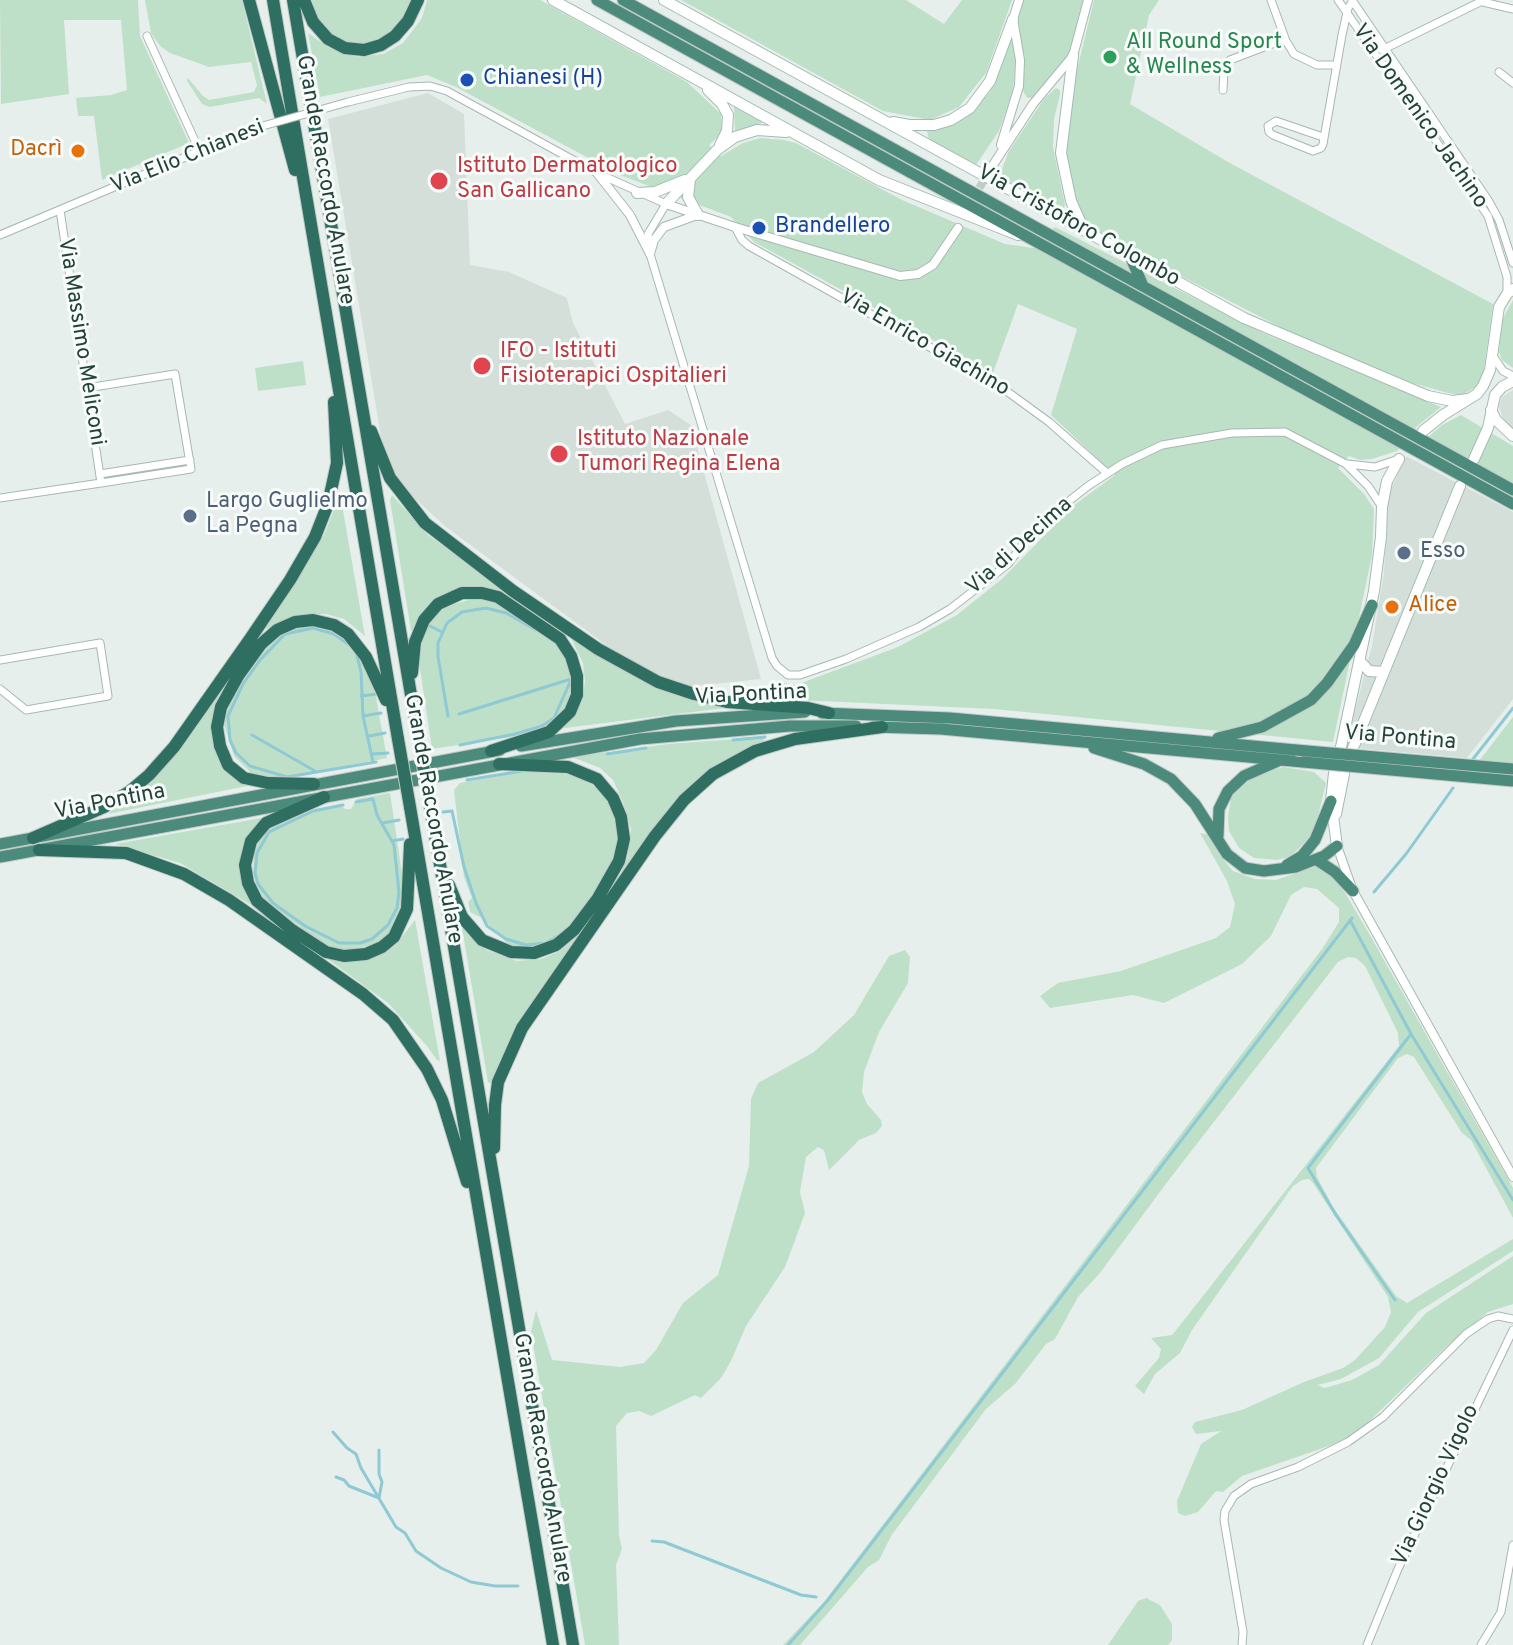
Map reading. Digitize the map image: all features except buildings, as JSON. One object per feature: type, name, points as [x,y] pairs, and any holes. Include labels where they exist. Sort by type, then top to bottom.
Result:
[{"type":"highway","points":[[249,0],[286,142],[309,211]]},
{"type":"highway","name":"Grande Raccordo Anulare","points":[[273,0],[553,1645]]},
{"type":"highway","name":"Grande Raccordo Anulare","points":[[293,0],[573,1645]]},
{"type":"highway","points":[[304,0],[313,22],[328,39],[345,48],[364,50],[377,47],[395,36],[408,21],[418,0]]},
{"type":"highway","name":"Via Cristoforo Colombo","points":[[597,0],[1513,504]]},
{"type":"highway","name":"Via Cristoforo Colombo","points":[[623,0],[1513,490]]},
{"type":"highway","points":[[1131,258],[1144,287]]},
{"type":"highway","points":[[36,844],[113,803],[155,769],[192,723],[290,580],[321,523],[335,477],[337,448],[331,343]]},
{"type":"highway","points":[[362,408],[390,478],[425,523],[513,591],[598,649],[658,682],[694,694],[727,702],[808,708],[829,713]]},
{"type":"highway","points":[[414,713],[412,671],[415,642],[430,611],[447,599],[469,592],[489,594],[505,601],[560,639],[575,667],[577,691],[570,712],[552,730],[491,751]]},
{"type":"highway","points":[[1194,741],[1248,733],[1308,703],[1327,683],[1354,645],[1372,605]]},
{"type":"highway","points":[[314,784],[268,783],[244,778],[226,760],[218,738],[218,717],[226,696],[261,644],[277,630],[295,622],[313,620],[331,624],[348,634],[372,667],[397,733]]},
{"type":"highway","name":"Via Pontina","points":[[0,857],[36,844],[314,784],[676,721],[764,714],[950,718],[1513,769]]},
{"type":"highway","name":"Via Pontina","points":[[0,844],[36,844],[324,797],[593,747],[682,734],[790,726],[882,727],[1513,781]]},
{"type":"highway","points":[[502,1231],[494,1131],[495,1097],[503,1068],[535,1006],[670,816],[713,774],[755,751],[795,739],[882,727]]},
{"type":"highway","points":[[1079,742],[1137,761],[1162,773],[1195,804],[1218,841],[1242,867],[1260,871],[1280,870],[1317,860],[1336,841]]},
{"type":"highway","points":[[1218,841],[1218,813],[1228,791],[1244,776],[1282,760]]},
{"type":"highway","points":[[438,853],[465,922],[482,940],[511,952],[534,953],[559,943],[574,930],[598,898],[614,872],[624,844],[621,817],[609,791],[597,779],[575,769],[499,764]]},
{"type":"highway","points":[[324,797],[266,823],[248,849],[245,869],[257,901],[303,937],[336,955],[352,956],[377,950],[390,941],[402,926],[409,901],[411,812]]},
{"type":"highway","points":[[1280,870],[1309,850],[1320,832],[1331,801]]},
{"type":"highway","points":[[36,844],[126,853],[184,874],[229,900],[377,1005],[409,1041],[438,1090],[483,1237]]},
{"type":"highway","points":[[1317,860],[1340,876],[1353,891]]},
{"type":"main road","name":"Via Cristoforo Colombo","points":[[553,0],[879,180],[1035,241]]},
{"type":"main road","name":"Via Cristoforo Colombo","points":[[664,0],[1244,318],[1428,396],[1452,401],[1468,399]]},
{"type":"main road","points":[[880,119],[903,125],[929,126],[946,122],[967,110],[990,81],[1013,19]]},
{"type":"main road","points":[[1073,56],[1061,153],[1069,195],[1085,232]]},
{"type":"main road","points":[[687,73],[714,95],[727,111],[727,131],[717,150]]},
{"type":"main road","points":[[666,204],[717,150],[739,135],[757,130],[796,135]]},
{"type":"main road","points":[[637,193],[662,191],[690,178]]},
{"type":"main road","points":[[690,178],[688,194],[698,215]]},
{"type":"main road","name":"Via Domenico Jachino","points":[[1468,399],[1477,394],[1486,381],[1499,307],[1510,291]]},
{"type":"main road","points":[[1474,459],[1488,428],[1496,393],[1513,379]]},
{"type":"main road","points":[[1423,431],[1468,399]]},
{"type":"main road","points":[[1491,408],[1496,420],[1513,436]]},
{"type":"main road","points":[[1341,747],[1372,605],[1387,481],[1399,459]]},
{"type":"main road","points":[[1353,748],[1460,486]]},
{"type":"main road","points":[[1360,661],[1369,671],[1384,672]]},
{"type":"main road","points":[[1356,678],[1369,678],[1379,684]]},
{"type":"main road","points":[[1339,773],[1337,805],[1336,841],[1331,801],[1339,773]]},
{"type":"street","points":[[997,157],[1017,93],[1020,60],[1013,19],[1019,0]]},
{"type":"street","points":[[991,168],[1033,104],[1073,56],[1088,0]]},
{"type":"street","name":"Via Domenico Jachino","points":[[1271,0],[1285,39],[1298,57],[1317,65],[1336,65]]},
{"type":"street","name":"Via Domenico Jachino","points":[[1338,0],[1490,220],[1510,291]]},
{"type":"street","points":[[1347,13],[1352,1]]},
{"type":"street","name":"Via Domenico Jachino","points":[[1352,1],[1492,206],[1513,263]]},
{"type":"street","points":[[1376,53],[1483,1],[1513,9]]},
{"type":"street","name":"Via Domenico Jachino","points":[[1323,137],[1347,13]]},
{"type":"street","points":[[147,36],[200,152]]},
{"type":"street","points":[[1223,90],[1225,68],[1230,60],[1285,39]]},
{"type":"street","points":[[1499,72],[1513,83]]},
{"type":"street","name":"Via Elio Chianesi","points":[[0,235],[252,129],[409,87],[430,86],[441,89],[597,173],[666,204]]},
{"type":"street","points":[[1017,93],[1023,101],[1033,104]]},
{"type":"street","points":[[1276,121],[1323,137],[1321,148],[1315,151],[1272,135],[1268,126],[1276,121]]},
{"type":"street","points":[[597,173],[630,215],[650,254]]},
{"type":"street","points":[[650,254],[648,234],[666,204],[904,276],[918,274],[933,265],[958,228]]},
{"type":"street","name":"Via Massimo Meliconi","points":[[60,210],[100,478]]},
{"type":"street","points":[[650,254],[654,240],[664,227],[698,215]]},
{"type":"street","name":"Via Enrico Giachino","points":[[735,227],[749,246],[1010,393],[1049,422],[1107,473]]},
{"type":"street","name":"Via di Decima","points":[[650,254],[772,658],[785,673],[800,675],[846,659],[919,627],[950,609],[1008,564],[1036,527],[1107,473],[1147,451],[1167,444],[1218,435],[1268,431],[1293,435],[1346,464],[1368,486],[1382,507]]},
{"type":"street","points":[[1492,354],[1503,371],[1513,379]]},
{"type":"street","points":[[0,498],[191,464],[175,374],[87,388]]},
{"type":"street","name":"Via di Decima","points":[[1346,464],[1375,467],[1399,459]]},
{"type":"street","points":[[0,660],[100,643],[108,696],[26,710],[0,689]]},
{"type":"street","points":[[1336,841],[1353,891],[1513,1177]]},
{"type":"street","points":[[1242,1645],[1243,1632],[1224,1520],[1225,1511],[1234,1496],[1251,1484],[1298,1467],[1348,1442],[1383,1417],[1466,1334],[1488,1319],[1498,1316],[1513,1319]]},
{"type":"street","name":"Via Giorgio Vigolo","points":[[1367,1645],[1398,1569],[1513,1330]]},
{"type":"street","points":[[1481,1645],[1501,1612],[1513,1545]]},
{"type":"shaded area","name":"IFO - Istituti Fisioterapici Ospitalieri","points":[[428,93],[464,114],[470,265],[509,272],[567,298],[573,323],[625,424],[668,410],[691,425],[761,679],[685,687],[617,653],[446,527],[410,494],[397,477],[381,437],[328,119]]},
{"type":"shaded area","points":[[1513,390],[1513,428],[1504,422],[1499,406],[1502,397]]},
{"type":"shaded area","points":[[1406,456],[1513,512],[1513,699],[1467,758],[1345,747],[1372,646],[1384,572],[1389,493]]},
{"type":"green space","points":[[0,0],[138,0],[140,36],[189,143],[102,180],[94,116],[78,116],[76,98],[111,95],[127,90],[121,20],[64,20],[69,94],[1,104]]},
{"type":"green space","points":[[145,0],[242,0],[267,104],[259,98],[210,107],[202,104],[188,78],[209,100],[254,92],[257,85],[251,62],[209,67],[170,53],[160,46],[151,33]]},
{"type":"green space","points":[[307,0],[414,0],[412,8],[391,33],[365,45],[345,42],[324,29]]},
{"type":"green space","points":[[427,0],[540,0],[687,82],[721,114],[722,133],[709,145],[721,156],[743,143],[760,138],[784,140],[796,143],[902,200],[1005,244],[1033,248],[1055,227],[1265,334],[1441,407],[1416,427],[1397,451],[1372,459],[1360,460],[1349,456],[1338,468],[1374,509],[1372,555],[1333,742],[994,709],[776,699],[777,682],[796,685],[898,647],[957,615],[1003,578],[1073,506],[1115,475],[1051,415],[1077,329],[1018,304],[993,373],[754,242],[731,217],[620,175],[456,87],[427,75],[320,97],[308,33],[329,48],[358,57],[383,54],[403,43],[422,18]]},
{"type":"green space","points":[[681,0],[906,0],[944,24],[962,0],[1012,0],[986,73],[959,107],[930,120],[883,111]]},
{"type":"green space","points":[[1022,0],[1085,0],[1069,54],[1033,98],[1027,98],[1023,91],[1024,67],[1017,16]]},
{"type":"green space","points":[[1094,0],[1159,0],[1149,15],[1130,104],[1228,162],[1493,304],[1479,385],[1462,395],[1448,393],[1409,382],[1362,363],[1284,329],[1099,234],[1090,226],[1081,215],[1070,186],[1066,153],[1076,74]]},
{"type":"green space","points":[[1011,38],[1016,55],[1013,91],[999,131],[976,165],[929,140],[927,131],[974,109],[990,92]]},
{"type":"green space","points":[[1056,88],[1060,90],[1060,95],[1054,119],[1053,147],[1065,205],[1063,211],[1055,210],[999,177],[1009,151],[1044,99]]},
{"type":"green space","points":[[734,106],[762,121],[762,123],[735,131]]},
{"type":"green space","points":[[1513,300],[1513,368],[1502,360],[1499,352],[1502,320]]},
{"type":"green space","points":[[303,361],[306,385],[258,391],[255,368]]},
{"type":"green space","points":[[1461,415],[1513,446],[1513,496],[1419,445],[1442,425]]},
{"type":"green space","points":[[392,495],[428,535],[511,595],[492,589],[467,589],[411,631],[390,500]]},
{"type":"green space","points":[[337,503],[342,505],[365,636],[344,619],[326,614],[302,615],[266,629],[324,535]]},
{"type":"green space","points":[[480,597],[501,603],[555,639],[569,657],[575,678],[571,701],[558,718],[545,727],[511,737],[432,749],[419,662],[424,632],[432,618],[447,606]]},
{"type":"green space","points":[[301,623],[333,628],[348,638],[364,658],[374,686],[387,758],[278,779],[251,773],[234,756],[223,721],[228,696],[269,639]]},
{"type":"green space","points":[[569,634],[615,664],[733,707],[557,729],[577,711],[583,697],[583,663]]},
{"type":"green space","points":[[221,691],[213,720],[214,741],[252,785],[108,814],[185,740]]},
{"type":"green space","points":[[1513,717],[1513,763],[1479,761]]},
{"type":"green space","points":[[765,737],[763,743],[729,758],[617,881],[628,856],[631,829],[623,802],[613,780],[600,768],[572,757],[668,744]]},
{"type":"green space","points":[[1284,767],[1314,772],[1326,783],[1314,833],[1290,857],[1277,860],[1254,858],[1239,848],[1229,831],[1232,794],[1259,773]]},
{"type":"green space","points":[[526,771],[576,775],[603,792],[617,822],[619,841],[610,874],[557,942],[526,950],[508,944],[482,918],[470,912],[468,902],[472,898],[464,877],[454,790],[460,783]]},
{"type":"green space","points":[[390,793],[405,894],[402,912],[390,934],[373,945],[345,950],[328,947],[267,903],[253,874],[254,854],[260,838],[271,825],[293,815],[340,804],[345,809],[351,809],[357,799]]},
{"type":"green space","points":[[267,817],[246,846],[258,909],[180,863],[115,844]]},
{"type":"green space","points":[[1200,833],[1209,835],[1233,871],[1255,879],[1276,880],[1317,866],[1331,875],[1367,930],[1513,1188],[1513,1218],[1471,1140],[1462,1133],[1414,1057],[1407,1054],[1398,1058],[1316,1168],[1317,1177],[1333,1207],[1396,1296],[1407,1303],[1513,1239],[1513,1251],[1418,1312],[1379,1358],[1341,1379],[1317,1385],[1325,1388],[1352,1380],[1379,1365],[1426,1313],[1513,1256],[1513,1304],[1488,1312],[1448,1345],[1352,1438],[1242,1476],[1223,1492],[1216,1491],[1198,1512],[1185,1516],[1178,1513],[1177,1501],[1201,1444],[1221,1431],[1196,1434],[1192,1427],[1195,1422],[1242,1410],[1343,1368],[1355,1360],[1385,1327],[1391,1312],[1388,1297],[1313,1183],[1309,1179],[1302,1180],[1293,1186],[1192,1330],[1180,1353],[1155,1374],[1144,1394],[1135,1386],[1159,1358],[1161,1349],[1151,1338],[1172,1335],[1399,1046],[1398,1033],[1365,966],[1356,958],[1348,957],[1338,962],[1100,1273],[1078,1297],[1055,1339],[1046,1344],[1015,1384],[986,1409],[891,1536],[879,1560],[868,1567],[800,1645],[783,1645],[823,1603],[1322,949],[1339,922],[1339,908],[1317,889],[1304,887],[1291,895],[1271,936],[1242,964],[1164,1003],[1133,995],[1050,1008],[1040,996],[1058,983],[1121,971],[1216,938],[1230,927],[1235,904],[1227,881]]},
{"type":"green space","points":[[415,920],[440,1061],[388,1003],[321,954],[373,957],[395,946]]},
{"type":"green space","points":[[461,922],[486,950],[517,961],[541,959],[560,951],[580,935],[493,1085],[488,1082]]},
{"type":"green space","points":[[905,950],[910,957],[908,983],[879,1032],[864,1072],[862,1092],[882,1126],[876,1133],[859,1140],[829,1170],[824,1150],[818,1147],[806,1157],[800,1192],[805,1213],[785,1267],[746,1326],[721,1378],[701,1398],[695,1395],[651,1416],[639,1411],[627,1413],[616,1426],[622,1549],[616,1565],[619,1645],[585,1645],[531,1332],[536,1310],[552,1360],[620,1367],[644,1363],[656,1350],[683,1303],[718,1275],[749,1166],[751,1099],[758,1083],[814,1052],[854,1015],[889,956]]},
{"type":"green space","points":[[1146,1598],[1160,1605],[1172,1624],[1172,1640],[1168,1645],[1108,1645],[1138,1601]]},
{"type":"waterway","points":[[448,716],[438,657],[438,643],[447,623],[462,612],[486,608],[506,613],[536,630]]},
{"type":"waterway","points":[[428,625],[442,632]]},
{"type":"waterway","points":[[348,644],[334,634],[313,628],[285,634],[260,660],[243,684],[228,716],[230,740],[236,753],[250,766],[287,777],[376,762]]},
{"type":"waterway","points":[[356,652],[361,672],[363,716],[373,762]]},
{"type":"waterway","points":[[459,714],[571,679]]},
{"type":"waterway","points":[[460,745],[542,726],[554,718],[571,680]]},
{"type":"waterway","points":[[361,696],[377,694]]},
{"type":"waterway","points":[[1473,759],[1513,708]]},
{"type":"waterway","points":[[363,716],[381,713]]},
{"type":"waterway","points":[[369,736],[385,733]]},
{"type":"waterway","points":[[252,735],[315,771]]},
{"type":"waterway","points":[[733,740],[765,737]]},
{"type":"waterway","points":[[607,754],[646,748]]},
{"type":"waterway","points":[[372,754],[388,753]]},
{"type":"waterway","points":[[467,780],[522,771]]},
{"type":"waterway","points":[[1374,892],[1406,854],[1453,788]]},
{"type":"waterway","points":[[356,802],[372,799]]},
{"type":"waterway","points":[[343,805],[313,811],[269,832],[257,853],[255,873],[258,884],[273,903],[305,926],[339,943],[360,943],[372,939],[388,925],[397,908],[399,892],[394,845],[377,815],[373,799]]},
{"type":"waterway","points":[[443,812],[452,811],[464,867],[487,926],[506,939],[526,945],[546,943],[558,936]]},
{"type":"waterway","points":[[383,823],[399,820]]},
{"type":"waterway","points":[[392,841],[403,839]]},
{"type":"waterway","points":[[788,1645],[828,1600],[1352,918]]},
{"type":"waterway","points":[[1350,920],[1411,1034],[1513,1200]]},
{"type":"waterway","points":[[1395,1300],[1336,1215],[1308,1168],[1411,1034]]},
{"type":"waterway","points":[[333,1432],[356,1454],[396,1527],[405,1533],[416,1551],[441,1568],[471,1582],[518,1586]]},
{"type":"waterway","points":[[336,1477],[379,1498],[382,1482],[379,1450]]},
{"type":"waterway","points":[[652,1541],[664,1542],[801,1595],[816,1597]]},
{"type":"tunnel","points":[[973,198],[989,172]]},
{"type":"place","name":"All Round Sport & Wellness","points":[[1110,57]]},
{"type":"place","name":"Chianesi (H)","points":[[467,80]]},
{"type":"place","name":"Dacrì","points":[[78,151]]},
{"type":"place","name":"Istituto Dermatologico San Gallicano","points":[[439,181]]},
{"type":"place","name":"Brandellero","points":[[759,228]]},
{"type":"place","name":"IFO - Istituti Fisioterapici Ospitalieri","points":[[482,366]]},
{"type":"place","name":"Istituto Nazionale Tumori Regina Elena","points":[[559,454]]},
{"type":"place","name":"Largo Guglielmo La Pegna","points":[[190,516]]},
{"type":"place","name":"Esso","points":[[1404,553]]},
{"type":"place","name":"Alice","points":[[1392,607]]}]
